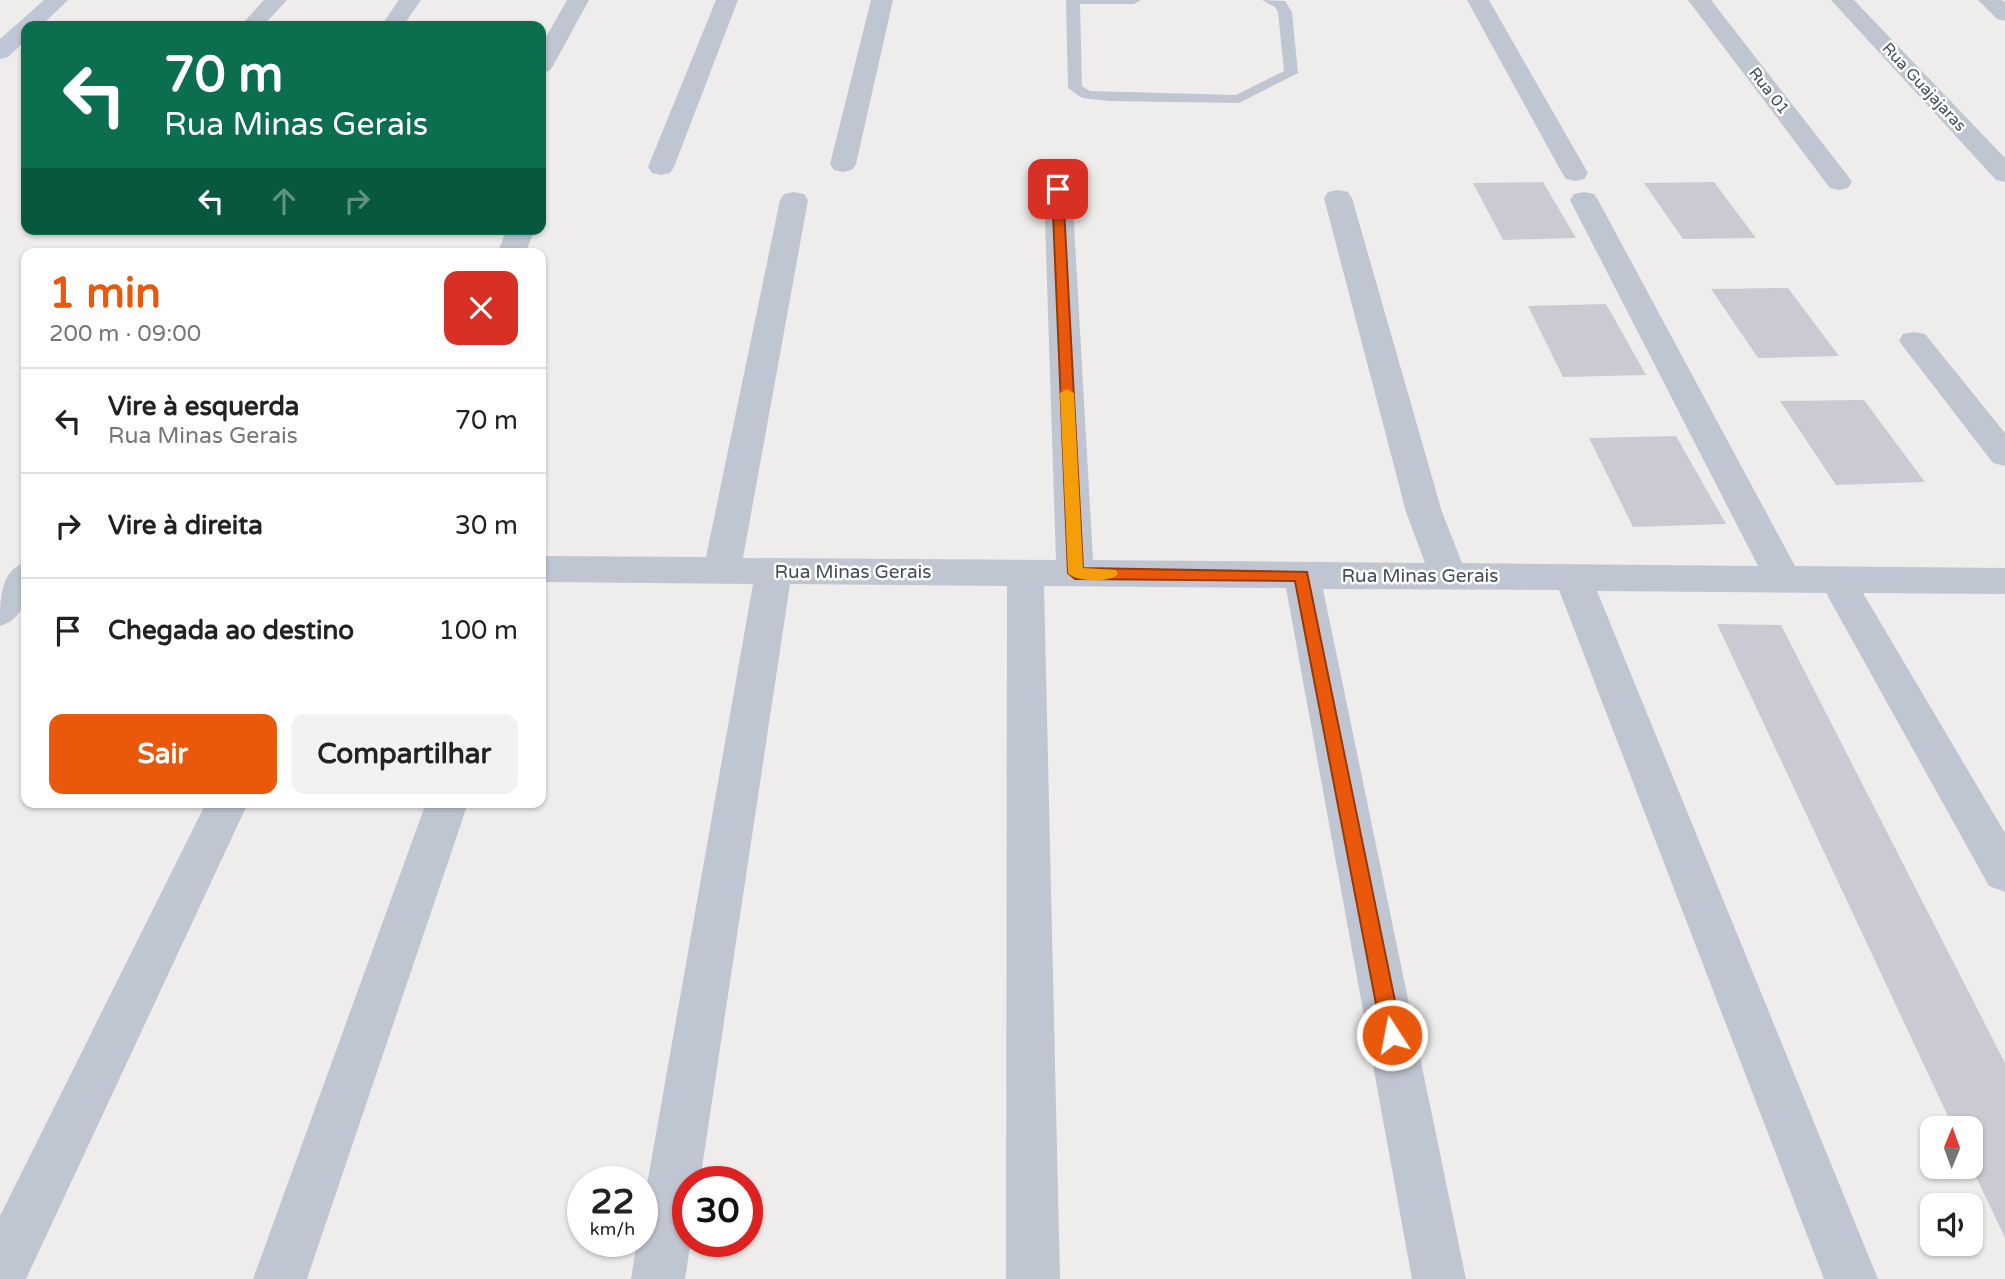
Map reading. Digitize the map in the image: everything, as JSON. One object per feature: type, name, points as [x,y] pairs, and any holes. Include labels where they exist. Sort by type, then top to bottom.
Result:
[{"type":"street","points":[[34,21],[57,0]]},
{"type":"street","points":[[256,21],[276,0]]},
{"type":"street","points":[[395,21],[410,0]]},
{"type":"street","points":[[546,57],[578,0]]},
{"type":"street","points":[[661,167],[727,0]]},
{"type":"street","points":[[843,164],[882,0]]},
{"type":"street","points":[[1478,0],[1579,186],[1783,579]]},
{"type":"street","name":"Rua 01","points":[[1699,0],[1839,182]]},
{"type":"street","name":"Rua Guajajaras","points":[[1842,0],[2005,174]]},
{"type":"street","points":[[1989,0],[2005,14]]},
{"type":"street","points":[[0,52],[21,33]]},
{"type":"street","points":[[1058,189],[1075,573]]},
{"type":"street","points":[[1338,198],[1424,512],[1448,576]]},
{"type":"street","points":[[722,570],[794,200]]},
{"type":"street","points":[[1914,341],[2005,455]]},
{"type":"street","points":[[0,565],[21,565]]},
{"type":"street","name":"Rua Minas Gerais","points":[[546,569],[2005,581]]},
{"type":"street","points":[[658,1279],[774,571]]},
{"type":"street","points":[[1025,573],[1033,1279]]},
{"type":"street","points":[[1302,576],[1439,1279]]},
{"type":"street","points":[[1573,578],[1851,1279]]},
{"type":"street","points":[[1838,580],[2005,873]]},
{"type":"street","points":[[0,612],[21,582]]},
{"type":"street","points":[[0,1275],[226,808]]},
{"type":"street","points":[[280,1279],[445,808]]},
{"type":"lane","points":[[1134,0],[1073,0],[1074,88],[1087,94],[1109,97],[1239,99],[1291,73],[1285,12],[1280,4],[1269,0]]},
{"type":"building","points":[[1543,182],[1576,238],[1503,240],[1473,183]]},
{"type":"building","points":[[1714,182],[1756,238],[1683,239],[1644,183]]},
{"type":"building","points":[[1788,288],[1839,356],[1758,358],[1711,289]]},
{"type":"building","points":[[1606,304],[1646,375],[1563,377],[1528,306]]},
{"type":"building","points":[[1864,400],[1925,482],[1836,485],[1780,401]]},
{"type":"building","points":[[1676,436],[1726,524],[1633,527],[1589,438]]},
{"type":"building","points":[[1717,624],[1781,625],[2005,1063],[2005,1238],[1978,1180],[1983,1180],[1983,1116],[1948,1116]]},
{"type":"slow traffic","points":[[1067,393],[1075,573],[1111,574]]},
{"type":"route","points":[[1058,189],[1075,573],[1302,576],[1392,1035]]}]
